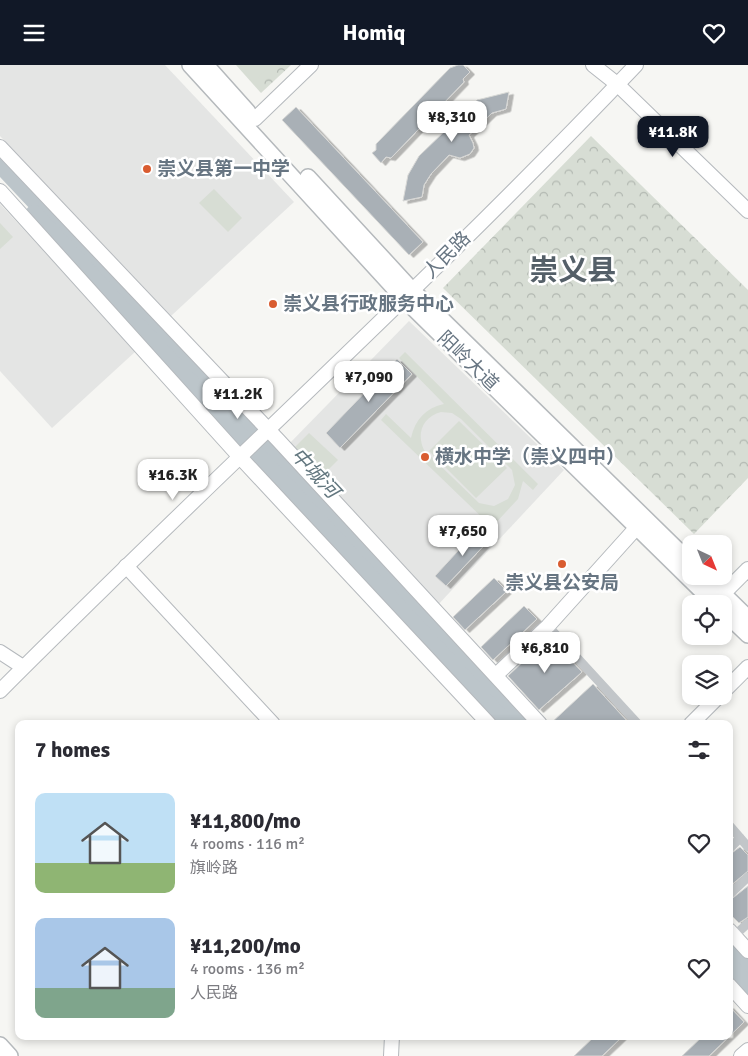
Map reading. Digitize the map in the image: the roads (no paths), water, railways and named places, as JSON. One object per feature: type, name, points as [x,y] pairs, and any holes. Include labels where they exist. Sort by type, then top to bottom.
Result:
[{"type":"main road","name":"阳岭大道","points":[[190,65],[408,294],[637,527],[714,595]]},
{"type":"main road","name":"阳岭大道","points":[[206,65],[408,294],[682,554]]},
{"type":"main road","name":"阳岭大道","points":[[732,608],[748,618]]},
{"type":"main road","points":[[732,620],[748,635]]},
{"type":"main road","points":[[0,1045],[10,1056]]},
{"type":"street","points":[[255,119],[311,65]]},
{"type":"street","points":[[593,65],[617,84],[748,211]]},
{"type":"street","name":"人民路","points":[[0,691],[126,566],[408,294],[636,65]]},
{"type":"street","points":[[0,147],[536,720]]},
{"type":"street","points":[[0,191],[243,453],[485,720]]},
{"type":"street","points":[[496,675],[548,626],[637,527]]},
{"type":"street","points":[[126,566],[269,720]]},
{"type":"street","points":[[723,595],[748,569]]},
{"type":"street","points":[[548,626],[634,720]]},
{"type":"street","points":[[0,652],[23,667]]},
{"type":"street","points":[[732,683],[748,667]]},
{"type":"street","points":[[695,720],[710,705]]},
{"type":"street","points":[[733,830],[748,847]]},
{"type":"street","points":[[733,845],[740,838]]},
{"type":"street","points":[[733,891],[748,877]]},
{"type":"street","points":[[733,932],[748,923]]},
{"type":"street","points":[[733,935],[748,951]]},
{"type":"street","points":[[733,989],[748,1006]]},
{"type":"street","points":[[391,1056],[392,1040]]},
{"type":"street","points":[[741,1056],[748,1050]]},
{"type":"waterway","name":"中城河","points":[[0,164],[51,218]]},
{"type":"waterway","points":[[47,206],[521,720]]},
{"type":"waterway","points":[[34,214],[502,720]]},
{"type":"waterway","points":[[733,949],[748,966]]},
{"type":"waterway","points":[[733,970],[748,986]]},
{"type":"place","name":"崇义县第一中学","points":[[147,169]]},
{"type":"place","name":"崇义县行政服务中心","points":[[273,304]]},
{"type":"place","name":"横水中学（崇义四中）","points":[[425,457]]},
{"type":"place","name":"崇义县公安局","points":[[562,564]]},
{"type":"district","name":"崇义县","points":[[573,270]]}]
